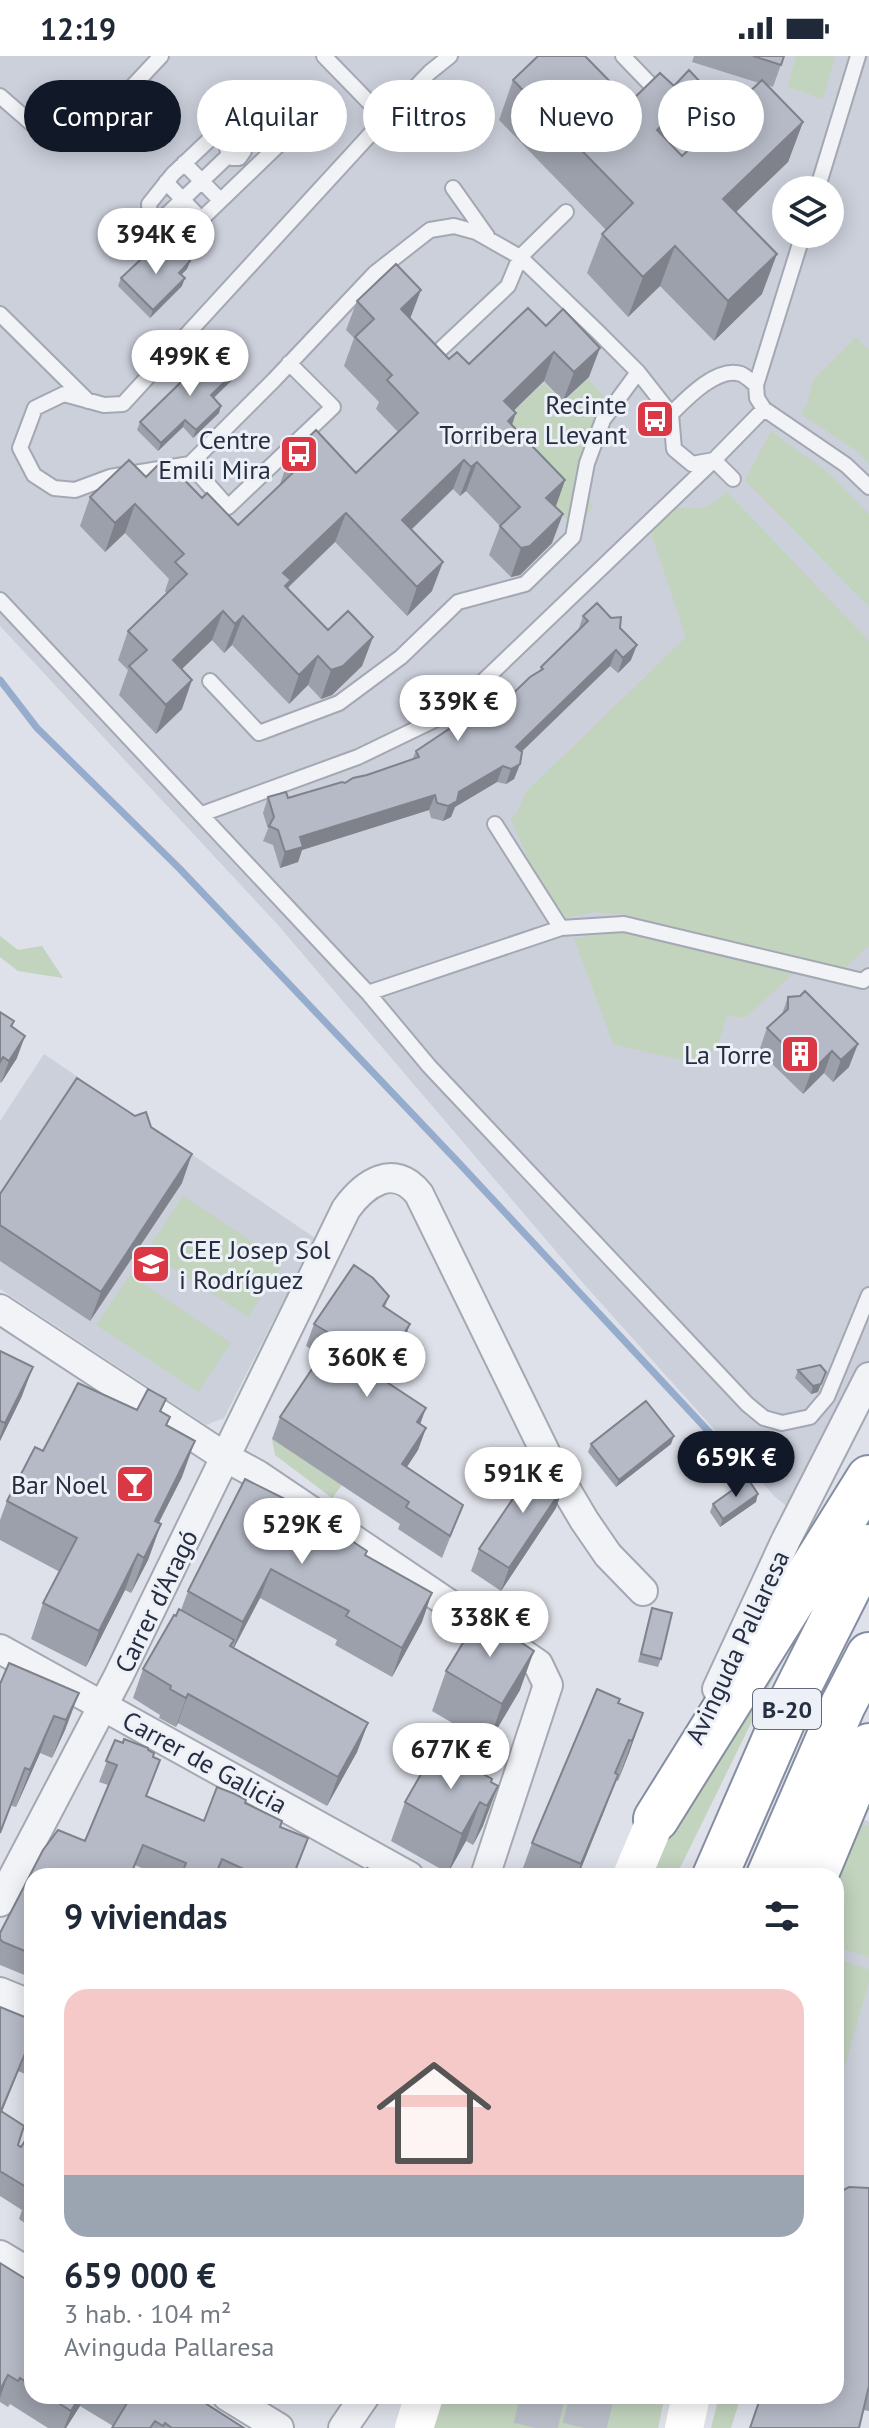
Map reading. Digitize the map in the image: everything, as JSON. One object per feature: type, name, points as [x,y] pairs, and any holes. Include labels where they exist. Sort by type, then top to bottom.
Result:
[{"type":"highway","points":[[656,1819],[869,1478]]},
{"type":"highway","name":"B-20","points":[[718,1868],[790,1704],[869,1547]]},
{"type":"highway","name":"B-20","points":[[772,1868],[843,1705],[869,1655]]},
{"type":"highway","points":[[818,1868],[869,1746]]},
{"type":"street","name":"Carrer d'Aragó","points":[[0,1902],[154,1618],[225,1457],[346,1209],[357,1193],[370,1183],[385,1179],[413,1185],[431,1214],[552,1466],[608,1555],[643,1591]]},
{"type":"street","points":[[0,1309],[225,1457],[258,1475],[538,1664],[548,1685],[488,1868]]},
{"type":"street","name":"Avinguda Pallaresa","points":[[635,1868],[786,1540],[869,1377]]},
{"type":"street","name":"Carrer de Galicia","points":[[0,1649],[395,1868]]},
{"type":"street","points":[[0,1992],[24,2002]]},
{"type":"street","points":[[0,2255],[24,2269]]},
{"type":"street","points":[[240,2404],[279,2428]]},
{"type":"street","points":[[343,2428],[360,2404]]},
{"type":"street","points":[[414,2428],[422,2404]]},
{"type":"street","points":[[684,2428],[689,2404]]},
{"type":"lane","points":[[0,96],[31,123],[76,126],[115,105],[161,56]]},
{"type":"lane","points":[[324,56],[363,95]]},
{"type":"lane","points":[[422,80],[450,56]]},
{"type":"lane","points":[[623,56],[649,83]]},
{"type":"lane","points":[[821,176],[858,56]]},
{"type":"lane","points":[[363,143],[123,404],[104,405],[64,394],[35,408],[20,448],[34,475],[54,488],[75,490],[110,477],[190,464],[375,273],[430,230],[454,226],[476,232],[520,257],[638,372],[671,414],[674,449],[692,464],[714,460]]},
{"type":"lane","points":[[197,151],[166,182],[147,208],[165,229],[187,233],[270,152]]},
{"type":"lane","points":[[159,222],[233,152]]},
{"type":"lane","points":[[237,152],[253,169]]},
{"type":"lane","points":[[184,163],[220,200]]},
{"type":"lane","points":[[166,182],[201,219]]},
{"type":"lane","points":[[453,188],[489,239]]},
{"type":"lane","points":[[441,349],[508,286],[520,257],[566,212]]},
{"type":"lane","points":[[799,248],[756,385],[757,398],[764,409],[846,465],[869,487]]},
{"type":"lane","points":[[0,314],[89,401]]},
{"type":"lane","points":[[190,464],[228,507],[333,407],[289,363]]},
{"type":"lane","points":[[210,681],[259,733],[339,703],[401,657],[458,602],[525,584],[573,537],[587,463],[603,420],[638,372]]},
{"type":"lane","points":[[671,414],[696,389],[725,375],[739,373],[756,385]]},
{"type":"lane","points":[[202,814],[358,757],[451,712],[764,409]]},
{"type":"lane","points":[[714,460],[733,479]]},
{"type":"lane","points":[[0,600],[368,993],[440,1078],[747,1404],[764,1418],[782,1423],[810,1417],[827,1397],[869,1295]]},
{"type":"lane","points":[[495,824],[561,928]]},
{"type":"lane","points":[[368,993],[561,928],[624,924],[863,981],[869,976]]},
{"type":"shaded area","points":[[0,56],[869,56],[869,1373],[794,1512],[775,1497],[583,1283],[278,925],[0,626]]},
{"type":"shaded area","name":"CEE Josep Sol i Rodríguez","points":[[44,1054],[315,1238],[224,1418],[206,1425],[0,1289],[0,1121]]},
{"type":"shaded area","points":[[850,1817],[869,1821],[869,2200],[844,2195],[844,1868],[838,1868]]},
{"type":"green space","points":[[796,56],[835,56],[823,99],[788,87]]},
{"type":"green space","points":[[856,337],[869,350],[869,464],[858,452],[801,414],[813,380]]},
{"type":"green space","points":[[588,379],[613,406],[579,467],[578,481],[593,506],[576,529],[499,450],[495,429],[544,383],[563,402]]},
{"type":"green space","points":[[771,431],[830,474],[869,514],[869,607],[745,480]]},
{"type":"green space","points":[[727,492],[869,641],[869,945],[843,970],[626,915],[595,912],[554,920],[511,819],[517,813],[525,793],[686,637],[647,521],[671,503],[675,507],[704,507]]},
{"type":"green space","points":[[624,932],[794,973],[746,1017],[727,1016],[718,1045],[699,1064],[613,1044],[574,938]]},
{"type":"green space","points":[[0,936],[18,950],[42,946],[63,978],[18,971],[0,957]]},
{"type":"green space","points":[[183,1196],[284,1262],[248,1317],[147,1251]]},
{"type":"green space","points":[[130,1275],[231,1343],[198,1392],[96,1325]]},
{"type":"green space","points":[[272,1439],[342,1485],[332,1498],[275,1455]]},
{"type":"green space","points":[[815,1593],[680,1868],[649,1868],[668,1826]]},
{"type":"green space","points":[[854,1821],[869,1826],[869,1957],[844,1949],[844,1868],[840,1868]]},
{"type":"green space","points":[[844,1961],[869,1969],[869,1982],[844,2068]]},
{"type":"green space","points":[[436,2404],[663,2404],[658,2428],[430,2428]]},
{"type":"green space","points":[[717,2404],[738,2404],[731,2428],[711,2428]]},
{"type":"building","points":[[538,56],[585,56],[608,80],[513,80]]},
{"type":"building","points":[[753,56],[784,56],[781,65]]},
{"type":"building","points":[[689,70],[698,80],[680,80]]},
{"type":"building","points":[[660,73],[668,80],[658,80],[658,152],[678,152],[682,156],[686,152],[764,152],[764,82],[803,122],[723,199],[777,254],[728,301],[675,246],[643,277],[602,234],[633,203],[583,152],[642,152],[642,90]]},
{"type":"building","points":[[154,247],[164,258],[176,247],[190,261],[179,273],[185,278],[153,310],[121,278]]},
{"type":"building","points":[[396,264],[421,290],[401,309],[449,359],[457,352],[469,364],[528,308],[546,326],[563,309],[600,348],[574,372],[554,352],[504,401],[516,413],[508,421],[565,480],[546,498],[563,514],[530,546],[521,548],[500,526],[520,507],[477,462],[471,467],[464,460],[402,520],[443,562],[417,587],[346,513],[283,573],[291,580],[285,586],[328,630],[348,611],[373,637],[343,666],[331,670],[318,656],[299,675],[243,616],[235,624],[223,611],[173,660],[192,680],[166,705],[129,666],[147,650],[128,631],[187,574],[175,562],[184,554],[135,504],[115,523],[90,497],[129,460],[146,477],[164,459],[202,498],[207,493],[238,525],[300,466],[290,455],[316,430],[356,473],[418,413],[387,380],[392,375],[355,337],[374,319],[357,301]]},
{"type":"building","points":[[215,349],[236,371],[211,395],[221,406],[196,430],[185,420],[161,443],[140,422]]},
{"type":"building","points":[[597,603],[611,618],[621,617],[620,628],[637,645],[623,658],[616,650],[516,747],[522,752],[520,764],[511,769],[503,766],[459,792],[457,801],[448,806],[437,803],[435,795],[300,837],[303,847],[285,852],[278,830],[269,826],[274,817],[268,797],[286,792],[288,798],[345,783],[419,757],[416,751],[458,723],[487,708],[492,714],[530,677],[543,669],[541,667],[588,621],[583,616]]},
{"type":"building","points":[[805,991],[858,1044],[841,1060],[832,1051],[811,1072],[767,1028],[788,1009],[788,997],[800,996]]},
{"type":"building","points":[[0,1012],[14,1021],[11,1026],[25,1036],[9,1061],[3,1057],[0,1062]]},
{"type":"building","points":[[77,1078],[135,1116],[146,1112],[151,1127],[192,1154],[101,1292],[0,1225],[0,1194]]},
{"type":"building","points":[[354,1265],[373,1278],[389,1296],[383,1306],[410,1324],[376,1375],[426,1408],[417,1422],[426,1428],[402,1464],[463,1505],[450,1536],[406,1507],[409,1502],[280,1417],[334,1336],[314,1324]]},
{"type":"building","points":[[0,1351],[33,1367],[5,1423],[0,1421]]},
{"type":"building","points":[[820,1365],[826,1372],[821,1384],[813,1386],[798,1370]]},
{"type":"building","points":[[78,1383],[137,1410],[148,1389],[166,1399],[160,1411],[170,1417],[166,1425],[195,1441],[155,1521],[161,1524],[144,1558],[138,1554],[99,1631],[43,1603],[77,1538],[7,1501],[35,1447],[43,1451]]},
{"type":"building","points":[[646,1401],[674,1436],[619,1480],[591,1444]]},
{"type":"building","points":[[541,1457],[564,1486],[509,1568],[479,1549]]},
{"type":"building","points":[[245,1479],[301,1507],[298,1512],[349,1539],[367,1551],[365,1555],[432,1593],[402,1648],[346,1616],[349,1611],[271,1569],[243,1622],[188,1591]]},
{"type":"building","points":[[748,1479],[758,1494],[723,1519],[713,1504]]},
{"type":"building","points":[[652,1608],[672,1613],[661,1659],[641,1654]]},
{"type":"building","points":[[179,1609],[234,1640],[230,1646],[368,1723],[338,1777],[188,1694],[186,1698],[143,1669]]},
{"type":"building","points":[[481,1613],[509,1629],[507,1633],[534,1651],[502,1704],[446,1671]]},
{"type":"building","points":[[9,1663],[79,1693],[66,1720],[54,1716],[30,1770],[25,1768],[0,1833],[0,1684]]},
{"type":"building","points":[[597,1689],[620,1699],[618,1703],[643,1713],[615,1773],[618,1775],[581,1864],[532,1843]]},
{"type":"building","points":[[124,1739],[148,1748],[154,1753],[153,1757],[160,1760],[146,1796],[204,1821],[217,1787],[282,1821],[280,1827],[308,1838],[296,1868],[242,1868],[222,1859],[218,1868],[184,1868],[186,1863],[143,1845],[133,1868],[34,1868],[58,1830],[85,1841],[117,1765],[106,1761],[115,1740],[123,1743]]},
{"type":"building","points":[[436,1748],[492,1779],[491,1782],[498,1786],[487,1806],[480,1802],[462,1834],[405,1802]]},
{"type":"building","points":[[24,1887],[24,1951],[3,1942],[0,1933]]},
{"type":"building","points":[[0,2007],[24,2017],[24,2056],[1,2111],[24,2126],[18,2145],[21,2147],[24,2142],[24,2186],[0,2171]]},
{"type":"building","points":[[869,2188],[869,2386],[859,2428],[750,2428],[758,2404],[844,2404],[844,2190]]},
{"type":"building","points":[[0,2263],[24,2278],[24,2381],[8,2375],[0,2390]]},
{"type":"building","points":[[60,2404],[75,2404],[71,2411]]},
{"type":"building","points":[[126,2404],[206,2404],[244,2428],[172,2428],[155,2421],[150,2428],[112,2428]]},
{"type":"waterway","points":[[0,680],[37,728],[179,868],[738,1463]]},
{"type":"tunnel","points":[[535,2428],[541,2404]]},
{"type":"tunnel","points":[[584,2428],[590,2404]]},
{"type":"place","name":"Recinte Torribera Llevant","points":[[655,419]]},
{"type":"place","name":"Centre Emili Mira","points":[[299,454]]},
{"type":"place","name":"La Torre","points":[[800,1054]]},
{"type":"place","name":"CEE Josep Sol i Rodríguez","points":[[151,1264]]},
{"type":"place","name":"Bar Noel","points":[[135,1484]]}]
